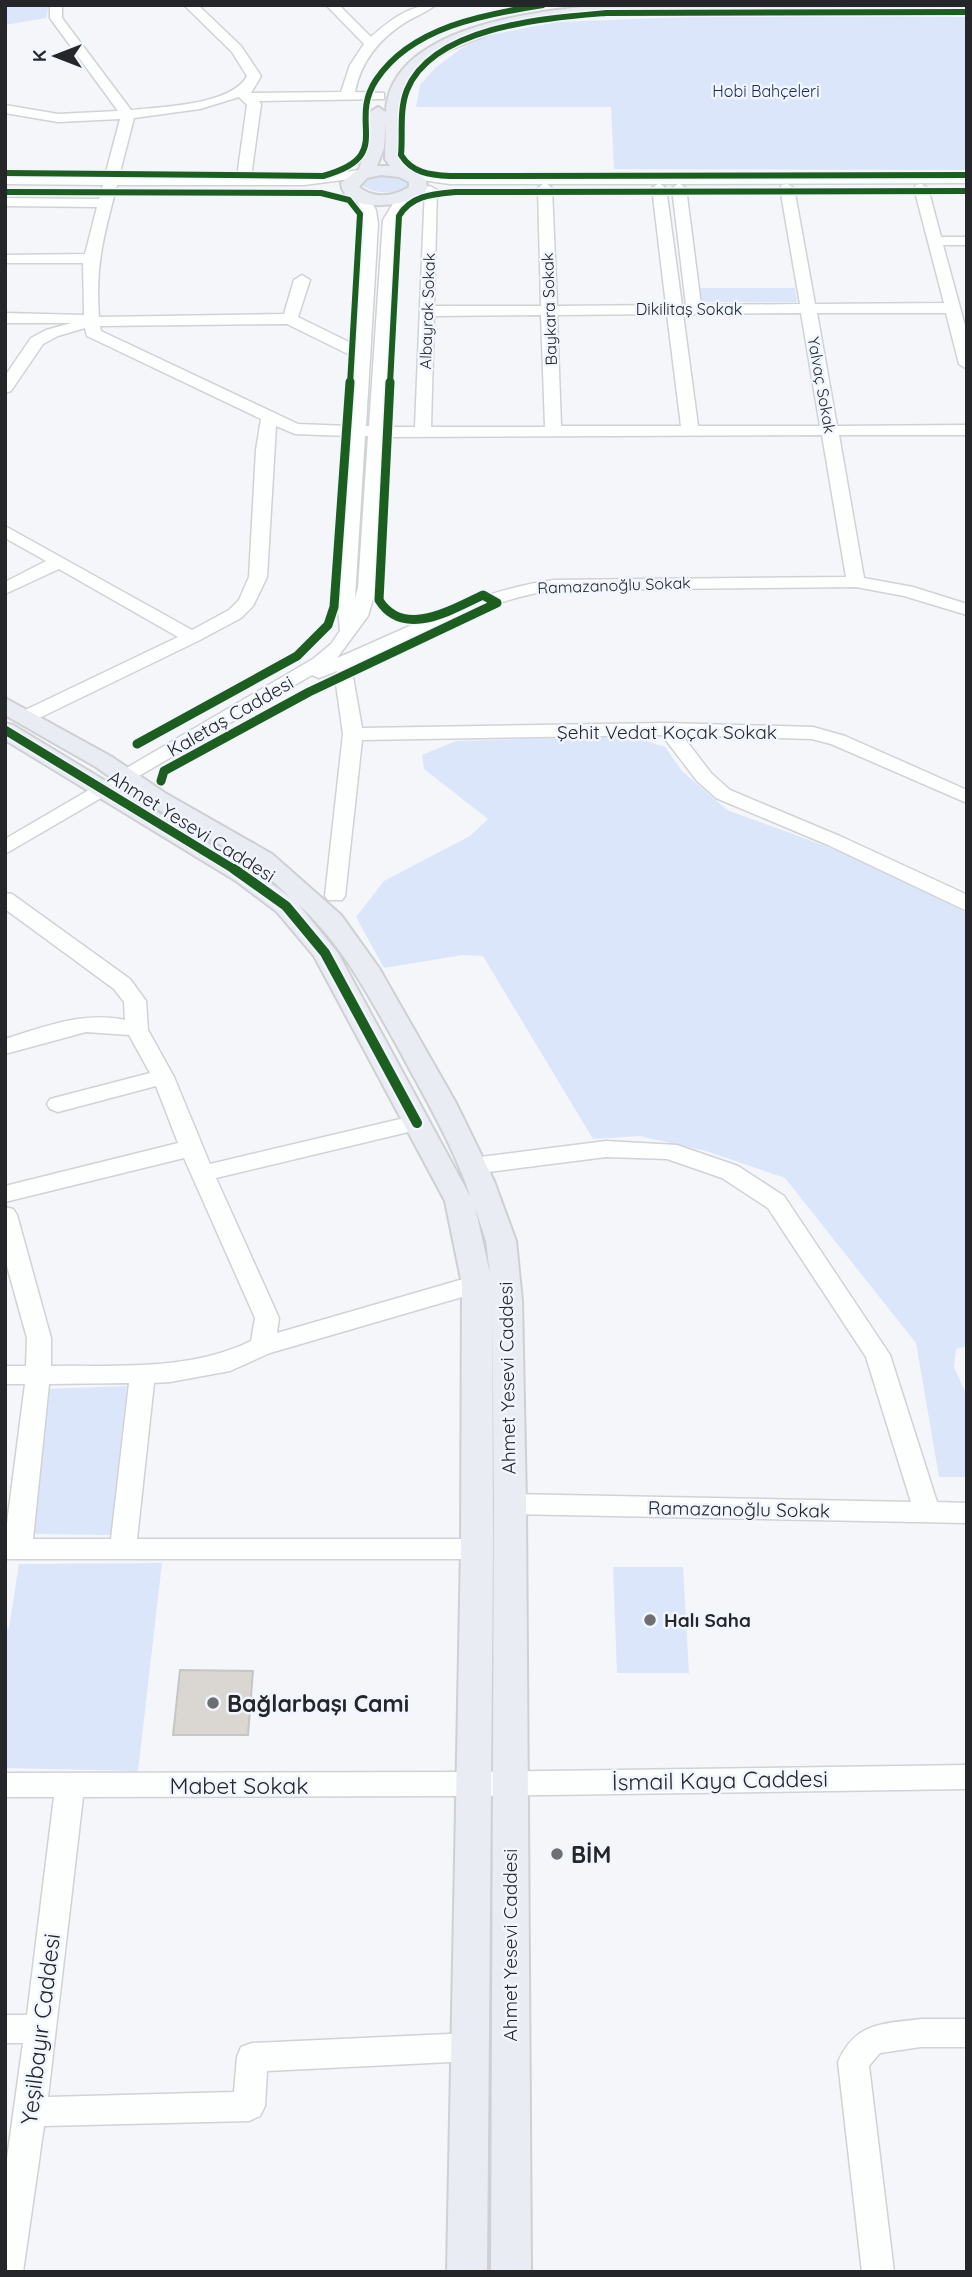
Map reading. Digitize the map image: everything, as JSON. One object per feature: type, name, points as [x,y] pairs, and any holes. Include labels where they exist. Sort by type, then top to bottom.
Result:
[{"type":"main road","points":[[364,173],[375,148],[379,96],[389,75],[408,57],[449,34],[506,15],[577,5]]},
{"type":"main road","points":[[408,184],[394,159],[396,96],[405,78],[423,59],[443,47],[500,24],[539,16],[601,10],[967,8]]},
{"type":"main road","points":[[381,170],[408,184],[382,200],[358,194],[350,183],[364,173],[381,170]]},
{"type":"main road","name":"Ahmet Yesevi Caddesi","points":[[9,723],[113,784],[286,906],[325,953],[459,1201],[477,1284],[477,1549],[492,1784],[511,2272]]},
{"type":"main road","name":"Ahmet Yesevi Caddesi","points":[[113,784],[156,798],[263,859],[332,921],[366,968],[473,1166],[501,1241],[508,1301],[510,1504],[492,1784],[471,2047],[467,2272]]},
{"type":"street","points":[[56,5],[56,18],[128,116]]},
{"type":"street","points":[[190,5],[248,63],[254,76],[245,95]]},
{"type":"street","points":[[332,5],[370,43]]},
{"type":"street","points":[[347,97],[349,78],[370,43],[391,23],[429,5]]},
{"type":"street","points":[[244,174],[254,104],[245,95]]},
{"type":"street","points":[[5,109],[22,115],[57,118],[128,116],[245,95],[379,96]]},
{"type":"street","points":[[128,116],[91,258],[90,320],[93,333],[295,429],[358,432],[967,430]]},
{"type":"street","points":[[5,188],[109,185],[244,174],[315,180],[364,173]]},
{"type":"street","points":[[408,184],[430,179],[967,179]]},
{"type":"street","points":[[5,180],[314,189],[358,194],[369,210],[370,219],[346,597],[349,631]]},
{"type":"street","points":[[408,184],[430,190],[967,188]]},
{"type":"street","name":"Kaletaş Caddesi","points":[[5,848],[278,690],[329,655],[364,607],[390,220],[408,184]]},
{"type":"street","points":[[5,202],[109,185]]},
{"type":"street","name":"Baykara Sokak","points":[[545,188],[553,431]]},
{"type":"street","points":[[659,188],[690,431]]},
{"type":"street","points":[[679,188],[694,309]]},
{"type":"street","name":"Yalvaç Sokak","points":[[787,188],[856,582]]},
{"type":"street","points":[[921,188],[967,364]]},
{"type":"street","name":"Albayrak Sokak","points":[[423,432],[430,190]]},
{"type":"street","points":[[936,241],[967,241]]},
{"type":"street","points":[[5,259],[91,258]]},
{"type":"street","points":[[290,319],[302,280]]},
{"type":"street","points":[[948,291],[967,291]]},
{"type":"street","name":"Dikilitaş Sokak","points":[[427,311],[952,308]]},
{"type":"street","points":[[5,318],[290,319],[362,355]]},
{"type":"street","points":[[5,388],[37,341],[90,320]]},
{"type":"street","points":[[5,333],[61,330]]},
{"type":"street","points":[[9,723],[192,637],[235,614],[247,601],[258,577],[264,450],[270,416]]},
{"type":"street","points":[[5,531],[192,637]]},
{"type":"street","points":[[5,590],[58,562]]},
{"type":"street","name":"Ramazanoğlu Sokak","points":[[278,690],[490,599],[536,587],[589,583],[856,582],[907,591],[964,606]]},
{"type":"street","points":[[335,896],[353,734],[344,677],[351,659]]},
{"type":"street","points":[[667,729],[704,777],[723,794],[835,841],[952,895],[967,905]]},
{"type":"street","name":"Şehit Vedat Koçak Sokak","points":[[353,734],[667,729],[813,733],[838,740],[967,797]]},
{"type":"street","points":[[5,899],[122,984],[135,1001],[137,1030],[163,1077],[191,1148],[267,1318],[262,1346]]},
{"type":"street","points":[[5,1047],[83,1023],[116,1024],[137,1030]]},
{"type":"street","points":[[58,1104],[163,1077]]},
{"type":"street","points":[[204,1173],[417,1123]]},
{"type":"street","points":[[5,1194],[191,1148]]},
{"type":"street","points":[[473,1166],[606,1149],[669,1151],[730,1172],[776,1202],[878,1355],[927,1512]]},
{"type":"street","points":[[5,1215],[39,1338],[38,1375],[12,1549],[477,1549]]},
{"type":"street","points":[[5,1375],[170,1373],[230,1362],[262,1346],[477,1284]]},
{"type":"street","points":[[123,1549],[142,1374]]},
{"type":"street","name":"Ramazanoğlu Sokak","points":[[510,1504],[967,1513]]},
{"type":"street","name":"İsmail Kaya Caddesi","points":[[492,1784],[967,1777]]},
{"type":"street","name":"Mabet Sokak","points":[[5,1785],[492,1784]]},
{"type":"street","name":"Yeşilbayır Caddesi","points":[[7,2272],[41,2029],[70,1785]]},
{"type":"street","points":[[5,2029],[41,2029]]},
{"type":"street","points":[[878,2272],[853,2062],[872,2040],[922,2033],[967,2033]]},
{"type":"street","points":[[30,2112],[249,2106],[251,2057],[471,2047]]},
{"type":"green space","points":[[5,5],[49,5],[46,18],[5,25]]},
{"type":"green space","name":"Hobi Bahçeleri","points":[[765,14],[967,17],[967,170],[614,169],[611,107],[416,107],[420,85],[435,68],[462,48],[490,35],[557,22]]},
{"type":"green space","points":[[381,174],[399,176],[408,182],[406,189],[384,192],[363,186],[368,178]]},
{"type":"green space","points":[[699,288],[795,288],[797,302],[702,302]]},
{"type":"green space","points":[[630,736],[665,747],[682,771],[727,810],[850,855],[967,913],[967,1346],[956,1349],[954,1367],[967,1396],[967,1477],[939,1477],[916,1343],[785,1178],[706,1151],[639,1136],[593,1139],[483,956],[463,955],[384,968],[356,917],[384,881],[470,836],[488,819],[424,769],[422,755],[456,741]]},
{"type":"green space","points":[[127,1386],[111,1535],[32,1534],[46,1389]]},
{"type":"green space","points":[[162,1563],[138,1771],[5,1768],[5,1629],[9,1628],[19,1564]]},
{"type":"green space","name":"Halı Saha","points":[[613,1567],[683,1567],[689,1673],[617,1673]]},
{"type":"building","name":"Bağlarbaşı Cami","points":[[180,1670],[253,1671],[248,1735],[173,1735]]},
{"type":"cycle path","points":[[5,173],[323,176],[345,170],[358,162],[364,151],[368,96],[375,81],[389,63],[407,48],[450,26],[498,13],[543,5]]},
{"type":"cycle path","points":[[967,12],[606,13],[526,22],[496,29],[443,51],[423,67],[405,93],[401,155],[405,162],[418,171],[450,176],[967,175]]},
{"type":"cycle path","points":[[161,781],[164,771],[309,692],[497,603],[483,595],[444,613],[412,620],[398,619],[387,613],[379,600],[399,216],[409,204],[423,197],[456,192],[967,191]]},
{"type":"cycle path","points":[[5,192],[321,193],[349,200],[360,214],[343,509],[334,607],[328,625],[297,656],[137,744]]},
{"type":"cycle path","points":[[5,730],[245,876],[286,906],[325,953],[417,1123]]},
{"type":"place","name":"Halı Saha","points":[[650,1620]]},
{"type":"place","name":"Bağlarbaşı Cami","points":[[213,1703]]},
{"type":"place","name":"BİM","points":[[557,1854]]}]
